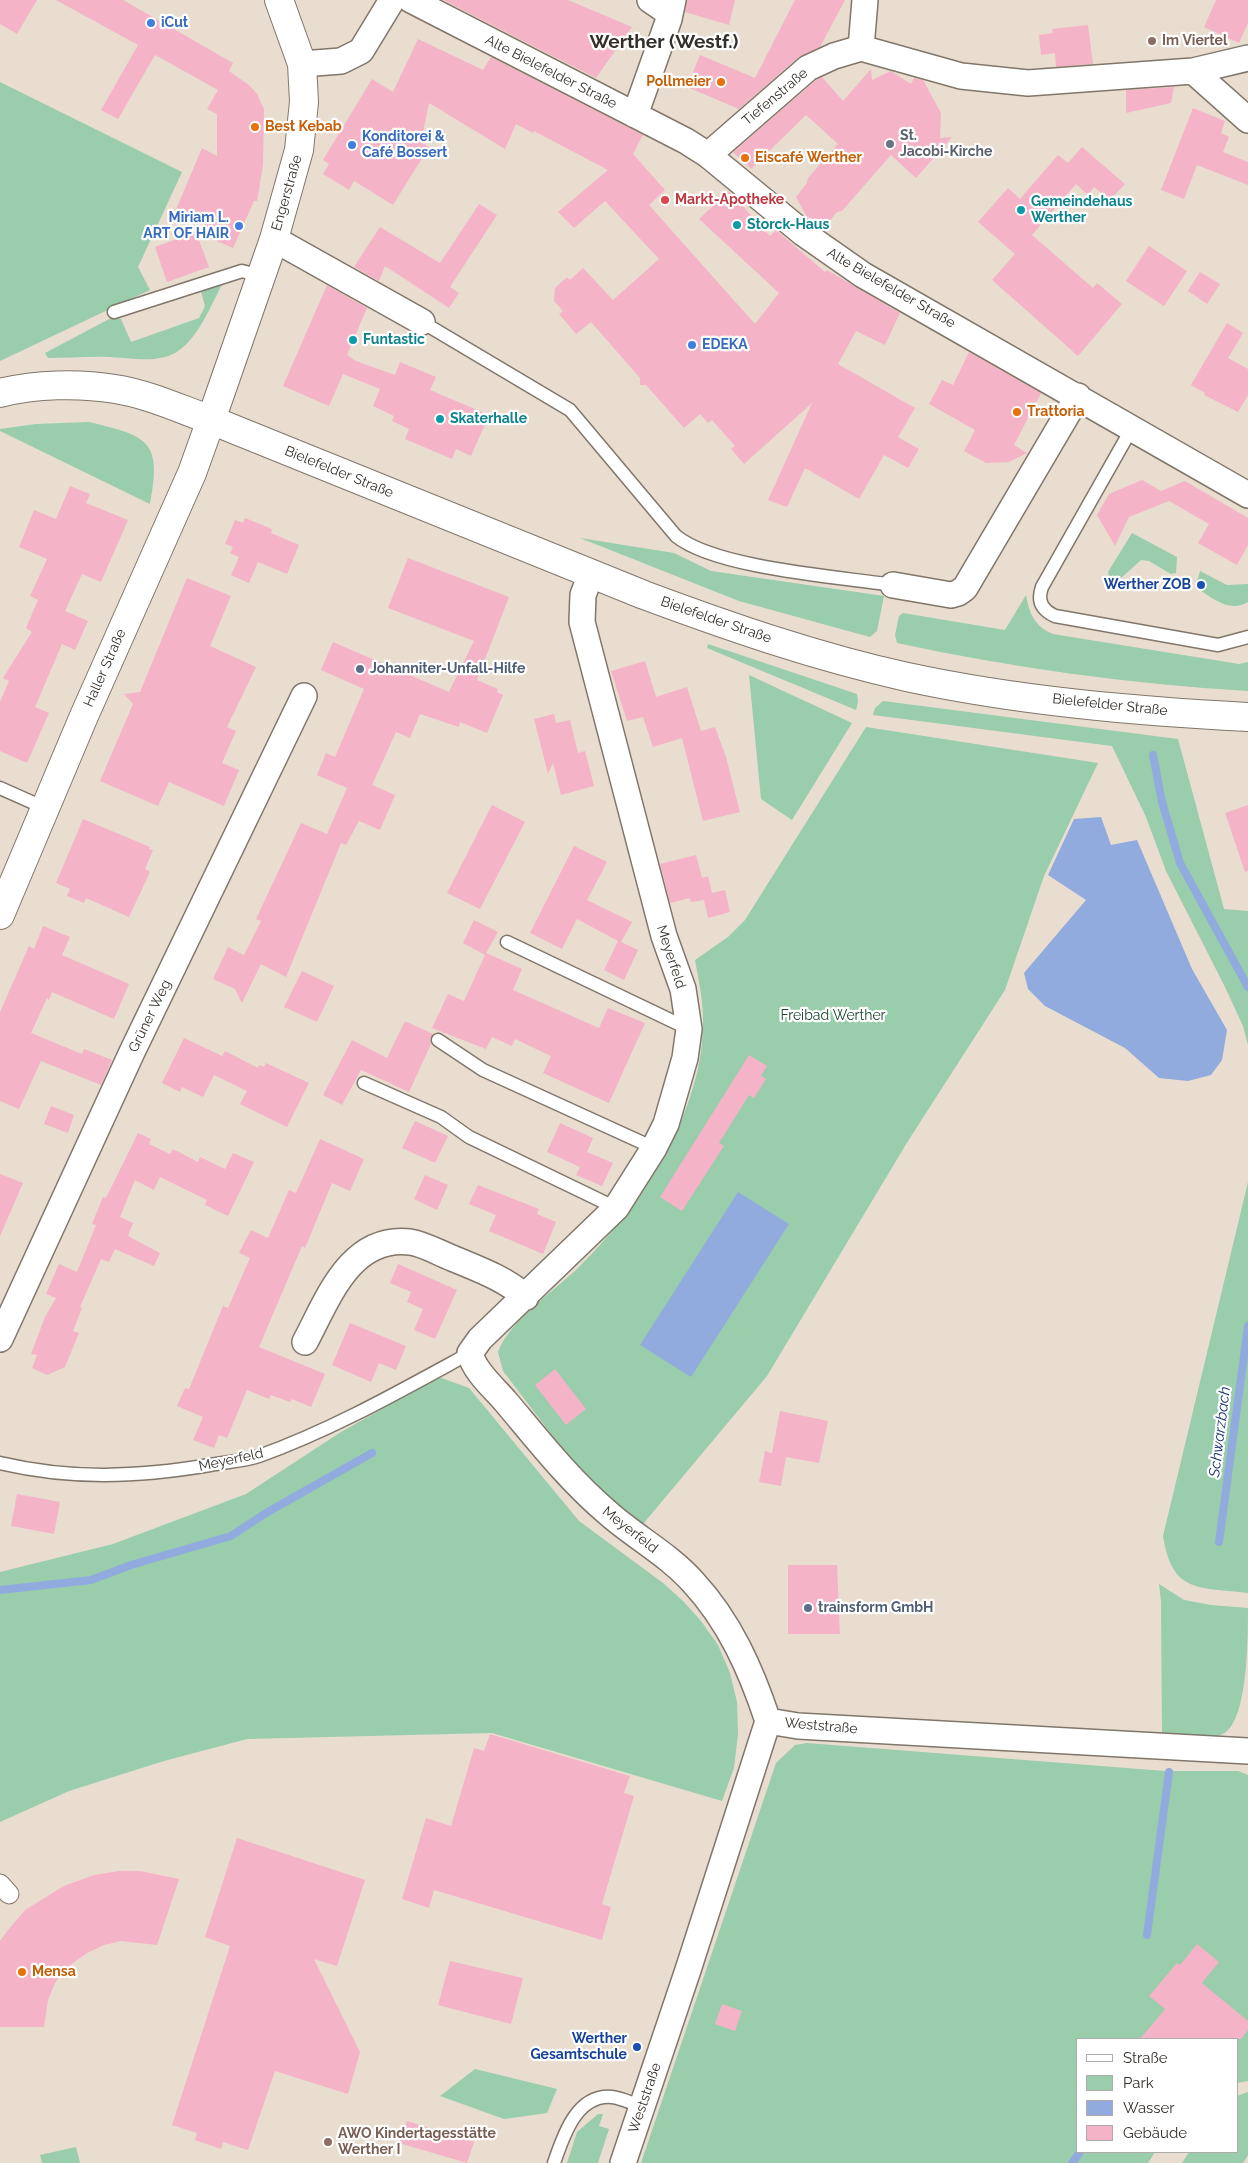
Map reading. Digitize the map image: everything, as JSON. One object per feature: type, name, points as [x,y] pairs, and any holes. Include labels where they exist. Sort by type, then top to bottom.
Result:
[{"type":"main road","name":"Engerstraße","points":[[211,420],[274,239],[300,150],[304,102],[302,64],[279,0]]},
{"type":"main road","name":"Bielefelder Straße","points":[[0,394],[58,385],[115,389],[211,420],[591,574],[709,619],[854,664],[908,677],[1049,699],[1248,717]]},
{"type":"main road","name":"Haller Straße","points":[[0,915],[44,808],[192,473],[211,420]]},
{"type":"street","points":[[302,64],[342,61],[361,51],[392,0]]},
{"type":"street","name":"Alte Bielefelder Straße","points":[[411,0],[635,115],[708,155],[781,216],[855,270],[1248,495]]},
{"type":"street","points":[[865,0],[861,48],[961,76],[1028,83],[1193,71],[1248,58]]},
{"type":"street","points":[[635,115],[664,4]]},
{"type":"street","name":"Tiefenstraße","points":[[708,155],[808,68],[834,56],[861,48]]},
{"type":"street","points":[[1193,71],[1248,120]]},
{"type":"street","name":"Engerstraße","points":[[274,239],[422,322]]},
{"type":"street","points":[[893,584],[952,595],[965,588],[1078,396]]},
{"type":"street","name":"Meyerfeld","points":[[591,574],[583,595],[582,622],[664,936],[683,989],[689,1029],[686,1058],[674,1101],[654,1148],[616,1208],[526,1297],[480,1339],[470,1353],[474,1363],[495,1389],[576,1484],[609,1515],[693,1581],[726,1623],[753,1677],[768,1721]]},
{"type":"street","name":"Grüner Weg","points":[[0,1339],[132,1052],[304,696]]},
{"type":"street","points":[[305,1342],[344,1270],[359,1256],[375,1247],[392,1241],[412,1242],[430,1248],[510,1283],[526,1297]]},
{"type":"street","name":"Weststraße","points":[[624,2163],[768,1721],[807,1726],[1248,1751]]},
{"type":"lane","points":[[114,312],[242,272],[260,276]]},
{"type":"lane","points":[[422,322],[552,398],[577,418],[676,536],[689,546],[760,565],[893,584]]},
{"type":"lane","points":[[1132,428],[1042,587],[1040,603],[1044,609],[1055,616],[1218,645],[1248,637]]},
{"type":"lane","points":[[0,788],[44,808]]},
{"type":"lane","points":[[507,942],[689,1029]]},
{"type":"lane","points":[[438,1040],[483,1070],[654,1148]]},
{"type":"lane","points":[[364,1083],[441,1118],[469,1137],[616,1208]]},
{"type":"lane","name":"Meyerfeld","points":[[0,1463],[36,1471],[83,1476],[160,1474],[257,1456],[334,1424],[470,1353]]},
{"type":"lane","points":[[554,2163],[567,2127],[583,2108],[598,2100],[612,2097],[643,2107]]},
{"type":"green space","points":[[0,82],[182,172],[138,267],[150,290],[0,361]]},
{"type":"green space","points":[[224,281],[193,337],[186,345],[171,355],[154,359],[48,358],[45,353],[113,317],[121,319],[131,342],[199,318],[205,306],[201,292]]},
{"type":"green space","points":[[89,422],[137,437],[146,444],[151,453],[154,466],[150,504],[0,431],[0,429],[36,424]]},
{"type":"green space","points":[[1132,533],[1177,557],[1176,573],[1171,574],[1149,561],[1141,560],[1120,579],[1114,581],[1109,577],[1108,572]]},
{"type":"green space","points":[[580,538],[674,553],[711,571],[884,596],[877,631],[870,637],[739,601]]},
{"type":"green space","points":[[1200,571],[1227,585],[1248,584],[1248,602],[1235,606],[1222,603],[1210,597],[1196,586]]},
{"type":"green space","points":[[1026,595],[1034,619],[1053,634],[1239,664],[1248,662],[1248,691],[1159,684],[1071,674],[897,643],[895,635],[899,616],[903,613],[1005,630]]},
{"type":"green space","points":[[708,644],[857,694],[856,710],[707,648]]},
{"type":"green space","points":[[749,675],[852,723],[792,820],[761,799]]},
{"type":"green space","points":[[883,701],[1178,739],[1224,909],[1248,911],[1248,1045],[1243,1026],[1166,871],[1146,817],[1112,746],[873,715],[875,708]]},
{"type":"green space","name":"Freibad Werther","points":[[866,727],[1098,763],[1044,876],[1005,990],[908,1141],[767,1376],[643,1524],[580,1472],[503,1371],[498,1352],[511,1330],[521,1319],[576,1270],[622,1219],[662,1159],[678,1127],[691,1094],[700,1061],[703,1010],[695,960],[728,937],[745,920]]},
{"type":"green space","points":[[1248,1182],[1248,1593],[1202,1588],[1190,1584],[1181,1578],[1173,1569],[1167,1555],[1163,1536]]},
{"type":"green space","points":[[439,1377],[469,1388],[579,1521],[663,1583],[701,1621],[718,1645],[730,1673],[737,1702],[738,1734],[734,1768],[722,1801],[492,1733],[247,1739],[164,1761],[69,1791],[0,1822],[0,1572],[113,1544],[246,1494],[341,1432]]},
{"type":"green space","points":[[1159,1584],[1184,1600],[1211,1605],[1248,1608],[1247,1655],[1243,1693],[1239,1710],[1233,1723],[1226,1732],[1219,1735],[1203,1738],[1162,1736],[1161,1601]]},
{"type":"green space","points":[[807,1743],[1165,1771],[1238,1771],[1248,1775],[1248,2081],[1238,2083],[1238,2038],[1076,2038],[1076,2153],[1154,2153],[1148,2163],[641,2163],[776,1763],[795,1745]]},
{"type":"green space","points":[[475,2069],[557,2089],[547,2113],[504,2119],[440,2096]]},
{"type":"green space","points":[[1248,2092],[1248,2155],[1243,2163],[1182,2163],[1188,2153],[1238,2153],[1238,2096]]},
{"type":"green space","points":[[598,2114],[603,2114],[599,2126],[609,2129],[598,2163],[567,2163],[577,2132]]},
{"type":"green space","points":[[76,2147],[80,2163],[42,2163],[40,2155]]},
{"type":"water","points":[[1101,817],[1111,845],[1137,840],[1192,969],[1227,1030],[1222,1060],[1211,1075],[1188,1081],[1159,1078],[1125,1048],[1045,1006],[1028,989],[1024,973],[1086,900],[1048,875],[1074,819]]},
{"type":"water","points":[[738,1192],[789,1224],[691,1377],[640,1345]]},
{"type":"building","points":[[0,0],[37,0],[17,34],[0,24]]},
{"type":"building","points":[[56,0],[123,0],[233,63],[229,71],[249,85],[257,94],[264,109],[263,165],[257,201],[254,201],[233,248],[196,232],[210,227],[175,212],[202,148],[217,156],[217,114],[207,109],[218,90],[155,55],[118,119],[101,110],[138,45]]},
{"type":"building","points":[[443,0],[568,0],[632,27],[596,78]]},
{"type":"building","points":[[687,0],[735,0],[729,25],[685,12]]},
{"type":"building","points":[[795,0],[845,0],[820,47],[799,57],[739,109],[687,87],[700,55],[755,78]]},
{"type":"building","points":[[1216,0],[1248,0],[1248,23],[1239,43],[1204,27]]},
{"type":"building","points":[[1088,25],[1093,64],[1056,67],[1055,53],[1041,55],[1039,35],[1053,33],[1052,29]]},
{"type":"building","points":[[418,39],[483,70],[491,57],[643,135],[633,154],[665,190],[649,205],[755,324],[779,293],[699,219],[729,191],[770,236],[776,230],[825,272],[827,270],[900,313],[885,345],[856,331],[838,364],[915,408],[898,437],[919,449],[908,468],[884,455],[859,499],[805,468],[787,507],[768,500],[812,403],[744,464],[731,449],[735,446],[712,420],[708,423],[700,414],[684,428],[646,385],[640,385],[640,378],[591,322],[576,334],[559,314],[563,311],[554,301],[555,288],[567,277],[570,280],[583,268],[613,300],[659,259],[605,201],[574,228],[558,212],[608,170],[534,131],[533,133],[516,124],[505,149],[429,103],[421,142],[429,147],[393,205],[354,181],[349,190],[323,174],[329,164],[323,160],[372,79],[393,92]]},
{"type":"building","name":"St. Jacobi-Kirche","points":[[871,69],[872,80],[891,71],[911,84],[914,78],[923,80],[941,113],[940,138],[952,137],[916,178],[891,155],[842,211],[837,212],[828,223],[807,217],[796,197],[807,183],[808,178],[838,144],[806,115],[751,169],[733,152],[816,80],[822,77],[843,101]]},
{"type":"building","points":[[1174,87],[1171,103],[1126,113],[1126,90]]},
{"type":"building","points":[[1193,108],[1225,121],[1221,133],[1229,137],[1223,152],[1248,162],[1248,185],[1197,165],[1184,199],[1161,190]]},
{"type":"building","points":[[1082,147],[1125,184],[1110,200],[1094,187],[1088,195],[1076,184],[1032,235],[1093,288],[1097,283],[1122,304],[1078,356],[992,280],[1015,254],[978,222],[1008,188],[1020,199],[1058,155],[1068,163]]},
{"type":"building","points":[[479,204],[497,215],[450,287],[459,293],[449,308],[385,266],[379,281],[354,267],[380,227],[440,263]]},
{"type":"building","points":[[196,232],[209,267],[167,282],[155,247]]},
{"type":"building","points":[[1149,246],[1187,271],[1164,306],[1126,281]]},
{"type":"building","points":[[1200,272],[1220,284],[1207,304],[1188,291]]},
{"type":"building","points":[[327,285],[367,308],[347,355],[356,361],[395,375],[400,362],[436,377],[430,390],[489,415],[471,456],[456,449],[452,459],[405,439],[409,429],[392,421],[394,416],[373,406],[380,389],[343,374],[329,406],[283,386]]},
{"type":"building","points":[[1227,323],[1243,333],[1228,358],[1248,369],[1248,395],[1238,412],[1204,395],[1205,393],[1191,385]]},
{"type":"building","points":[[969,352],[1041,393],[1014,445],[1027,453],[1009,462],[986,463],[964,451],[975,430],[929,404],[942,380],[953,385]]},
{"type":"building","points":[[1142,480],[1161,491],[1185,481],[1248,518],[1248,545],[1237,565],[1198,543],[1209,524],[1169,501],[1129,517],[1115,546],[1097,515],[1109,494]]},
{"type":"building","points":[[70,486],[90,494],[86,503],[128,520],[101,582],[82,574],[65,611],[88,621],[75,650],[62,644],[35,707],[49,713],[27,763],[0,751],[0,702],[9,681],[3,678],[32,632],[26,628],[38,600],[30,596],[47,559],[19,547],[34,510],[56,519]]},
{"type":"building","points":[[245,518],[272,529],[271,533],[299,545],[287,574],[258,562],[249,583],[231,575],[239,557],[230,553],[233,547],[225,544],[235,520],[243,523]]},
{"type":"building","points":[[408,558],[509,597],[477,680],[498,689],[497,692],[503,695],[487,733],[460,722],[459,727],[420,714],[410,738],[396,732],[372,785],[395,795],[380,830],[359,821],[346,845],[341,843],[286,977],[261,964],[242,1003],[235,989],[213,979],[228,947],[244,955],[261,921],[256,919],[301,823],[327,834],[347,788],[317,775],[326,753],[335,757],[364,689],[321,670],[333,642],[449,692],[474,641],[388,608]]},
{"type":"building","points":[[187,578],[231,596],[210,646],[256,667],[227,727],[236,731],[222,763],[239,770],[224,806],[169,782],[158,806],[100,781],[133,704],[124,694],[140,692]]},
{"type":"building","points":[[645,661],[656,697],[687,687],[701,731],[715,727],[726,757],[740,812],[703,821],[682,738],[653,747],[643,717],[627,721],[611,671]]},
{"type":"building","points":[[554,714],[556,723],[570,720],[578,753],[585,751],[594,786],[561,795],[553,763],[548,774],[534,719]]},
{"type":"building","points":[[492,805],[525,822],[480,909],[447,893]]},
{"type":"building","points":[[1248,805],[1248,871],[1245,872],[1225,813]]},
{"type":"building","points":[[83,819],[150,847],[149,849],[153,850],[145,869],[150,872],[129,917],[86,898],[84,903],[67,896],[70,889],[56,883]]},
{"type":"building","points":[[574,846],[607,862],[587,900],[632,922],[621,942],[638,950],[624,980],[604,970],[618,941],[577,919],[562,949],[530,933]]},
{"type":"building","points":[[696,855],[702,878],[708,876],[712,893],[725,890],[730,912],[708,918],[704,900],[691,902],[690,898],[670,903],[660,864]]},
{"type":"building","points":[[474,920],[498,932],[485,955],[463,943]]},
{"type":"building","points":[[43,926],[70,937],[62,955],[129,984],[114,1019],[52,992],[49,1000],[47,998],[31,1033],[82,1054],[84,1049],[112,1060],[101,1085],[41,1061],[19,1109],[0,1101],[0,1012],[29,946],[34,949]]},
{"type":"building","points":[[486,953],[522,969],[513,990],[599,1028],[608,1008],[645,1023],[609,1103],[543,1073],[551,1056],[515,1039],[512,1046],[492,1037],[486,1049],[432,1028],[448,994],[464,1001]]},
{"type":"building","points":[[302,971],[334,986],[317,1022],[284,1007]]},
{"type":"building","points":[[405,1021],[433,1034],[430,1039],[431,1044],[409,1092],[361,1070],[342,1105],[323,1095],[352,1040],[387,1058]]},
{"type":"building","points":[[184,1038],[222,1056],[225,1051],[258,1068],[259,1065],[264,1067],[266,1063],[309,1083],[287,1127],[240,1104],[247,1091],[214,1075],[203,1097],[182,1087],[180,1092],[162,1083]]},
{"type":"building","points":[[749,1055],[767,1066],[761,1076],[766,1079],[754,1098],[749,1095],[719,1143],[724,1146],[682,1211],[660,1197]]},
{"type":"building","points":[[51,1106],[74,1115],[68,1133],[44,1124]]},
{"type":"building","points":[[415,1121],[448,1136],[435,1163],[402,1148]]},
{"type":"building","points":[[560,1123],[593,1138],[587,1152],[613,1163],[602,1186],[576,1175],[580,1167],[547,1152]]},
{"type":"building","points":[[138,1133],[151,1139],[149,1144],[170,1154],[173,1149],[198,1162],[200,1157],[225,1169],[233,1153],[254,1162],[228,1216],[205,1205],[207,1200],[160,1177],[154,1190],[135,1180],[120,1217],[133,1223],[128,1236],[160,1253],[154,1266],[115,1249],[109,1262],[101,1259],[80,1307],[82,1308],[73,1331],[79,1333],[65,1367],[47,1375],[32,1368],[37,1355],[31,1354],[45,1317],[56,1298],[46,1294],[59,1264],[77,1272],[96,1225],[92,1224],[103,1197],[106,1198]]},
{"type":"building","points":[[320,1139],[364,1159],[350,1191],[332,1183],[305,1248],[302,1246],[259,1347],[325,1374],[311,1407],[292,1399],[290,1402],[271,1395],[269,1399],[247,1390],[227,1438],[219,1435],[214,1448],[193,1440],[203,1417],[177,1406],[185,1388],[189,1389],[223,1306],[228,1308],[250,1258],[239,1253],[251,1230],[268,1238],[289,1190],[296,1193]]},
{"type":"building","points":[[0,1174],[23,1183],[0,1236]]},
{"type":"building","points":[[425,1175],[448,1185],[437,1210],[414,1199]]},
{"type":"building","points":[[478,1185],[539,1209],[537,1214],[556,1222],[543,1254],[489,1231],[496,1215],[469,1204]]},
{"type":"building","points":[[398,1264],[457,1290],[435,1339],[414,1330],[423,1309],[407,1302],[411,1292],[390,1283]]},
{"type":"building","points":[[350,1323],[406,1346],[396,1370],[379,1363],[371,1382],[332,1365]]},
{"type":"building","points":[[555,1369],[586,1409],[566,1425],[535,1385]]},
{"type":"building","points":[[780,1411],[828,1421],[819,1463],[786,1457],[781,1486],[759,1482],[765,1451],[772,1453]]},
{"type":"building","points":[[17,1494],[60,1502],[54,1534],[11,1526]]},
{"type":"building","points":[[788,1565],[837,1565],[840,1634],[788,1634]]},
{"type":"building","points":[[490,1734],[630,1776],[624,1793],[634,1796],[602,1904],[611,1907],[602,1940],[434,1890],[429,1908],[402,1899],[426,1818],[451,1826],[474,1748],[484,1751]]},
{"type":"building","points":[[237,1838],[365,1880],[337,1966],[314,1959],[360,2052],[348,2094],[275,2071],[248,2150],[223,2142],[221,2149],[195,2140],[197,2133],[172,2125],[230,1946],[205,1937]]},
{"type":"building","points":[[119,1871],[140,1871],[179,1879],[157,1945],[121,1941],[104,1945],[87,1953],[65,1969],[55,1983],[48,2000],[44,2027],[0,2027],[0,1941],[8,1930],[25,1910],[64,1886],[94,1875]]},
{"type":"building","points":[[1197,1944],[1219,1962],[1202,1983],[1248,2021],[1248,2030],[1241,2039],[1141,2038],[1165,2009],[1149,1996],[1177,1963],[1180,1965]]},
{"type":"building","points":[[450,1961],[523,1978],[511,2024],[438,2005]]},
{"type":"building","points":[[722,2004],[742,2011],[735,2031],[715,2024]]},
{"type":"building","points":[[407,2121],[474,2142],[467,2163],[399,2143]]},
{"type":"waterway","name":"Schwarzbach","points":[[1153,755],[1162,802],[1180,863],[1248,987]]},
{"type":"waterway","name":"Schwarzbach","points":[[1219,1542],[1248,1326]]},
{"type":"waterway","points":[[0,1590],[91,1580],[131,1565],[231,1536],[266,1513],[372,1453]]},
{"type":"waterway","points":[[1147,1935],[1169,1772]]},
{"type":"waterway","points":[[1072,2163],[1079,2153]]},
{"type":"place","name":"iCut","points":[[151,23]]},
{"type":"place","name":"Im Viertel","points":[[1152,41]]},
{"type":"place","name":"Pollmeier","points":[[721,82]]},
{"type":"place","name":"Best Kebab","points":[[255,127]]},
{"type":"place","name":"St. Jacobi-Kirche","points":[[890,144]]},
{"type":"place","name":"Konditorei & Café Bossert","points":[[352,145]]},
{"type":"place","name":"Eiscafé Werther","points":[[745,158]]},
{"type":"place","name":"Markt-Apotheke","points":[[665,200]]},
{"type":"place","name":"Gemeindehaus Werther","points":[[1021,210]]},
{"type":"place","name":"Storck-Haus","points":[[737,225]]},
{"type":"place","name":"Miriam L. ART OF HAIR","points":[[239,226]]},
{"type":"place","name":"Funtastic","points":[[353,340]]},
{"type":"place","name":"EDEKA","points":[[692,345]]},
{"type":"place","name":"Trattoria","points":[[1017,412]]},
{"type":"place","name":"Skaterhalle","points":[[440,419]]},
{"type":"place","name":"Werther ZOB","points":[[1201,585]]},
{"type":"place","name":"Johanniter-Unfall-Hilfe","points":[[360,669]]},
{"type":"place","name":"trainsform GmbH","points":[[808,1608]]},
{"type":"place","name":"Mensa","points":[[22,1972]]},
{"type":"place","name":"Werther Gesamtschule","points":[[637,2047]]},
{"type":"place","name":"AWO Kindertagesstätte Werther I","points":[[328,2142]]},
{"type":"district","name":"Werther (Westf.)","points":[[664,42]]}]
